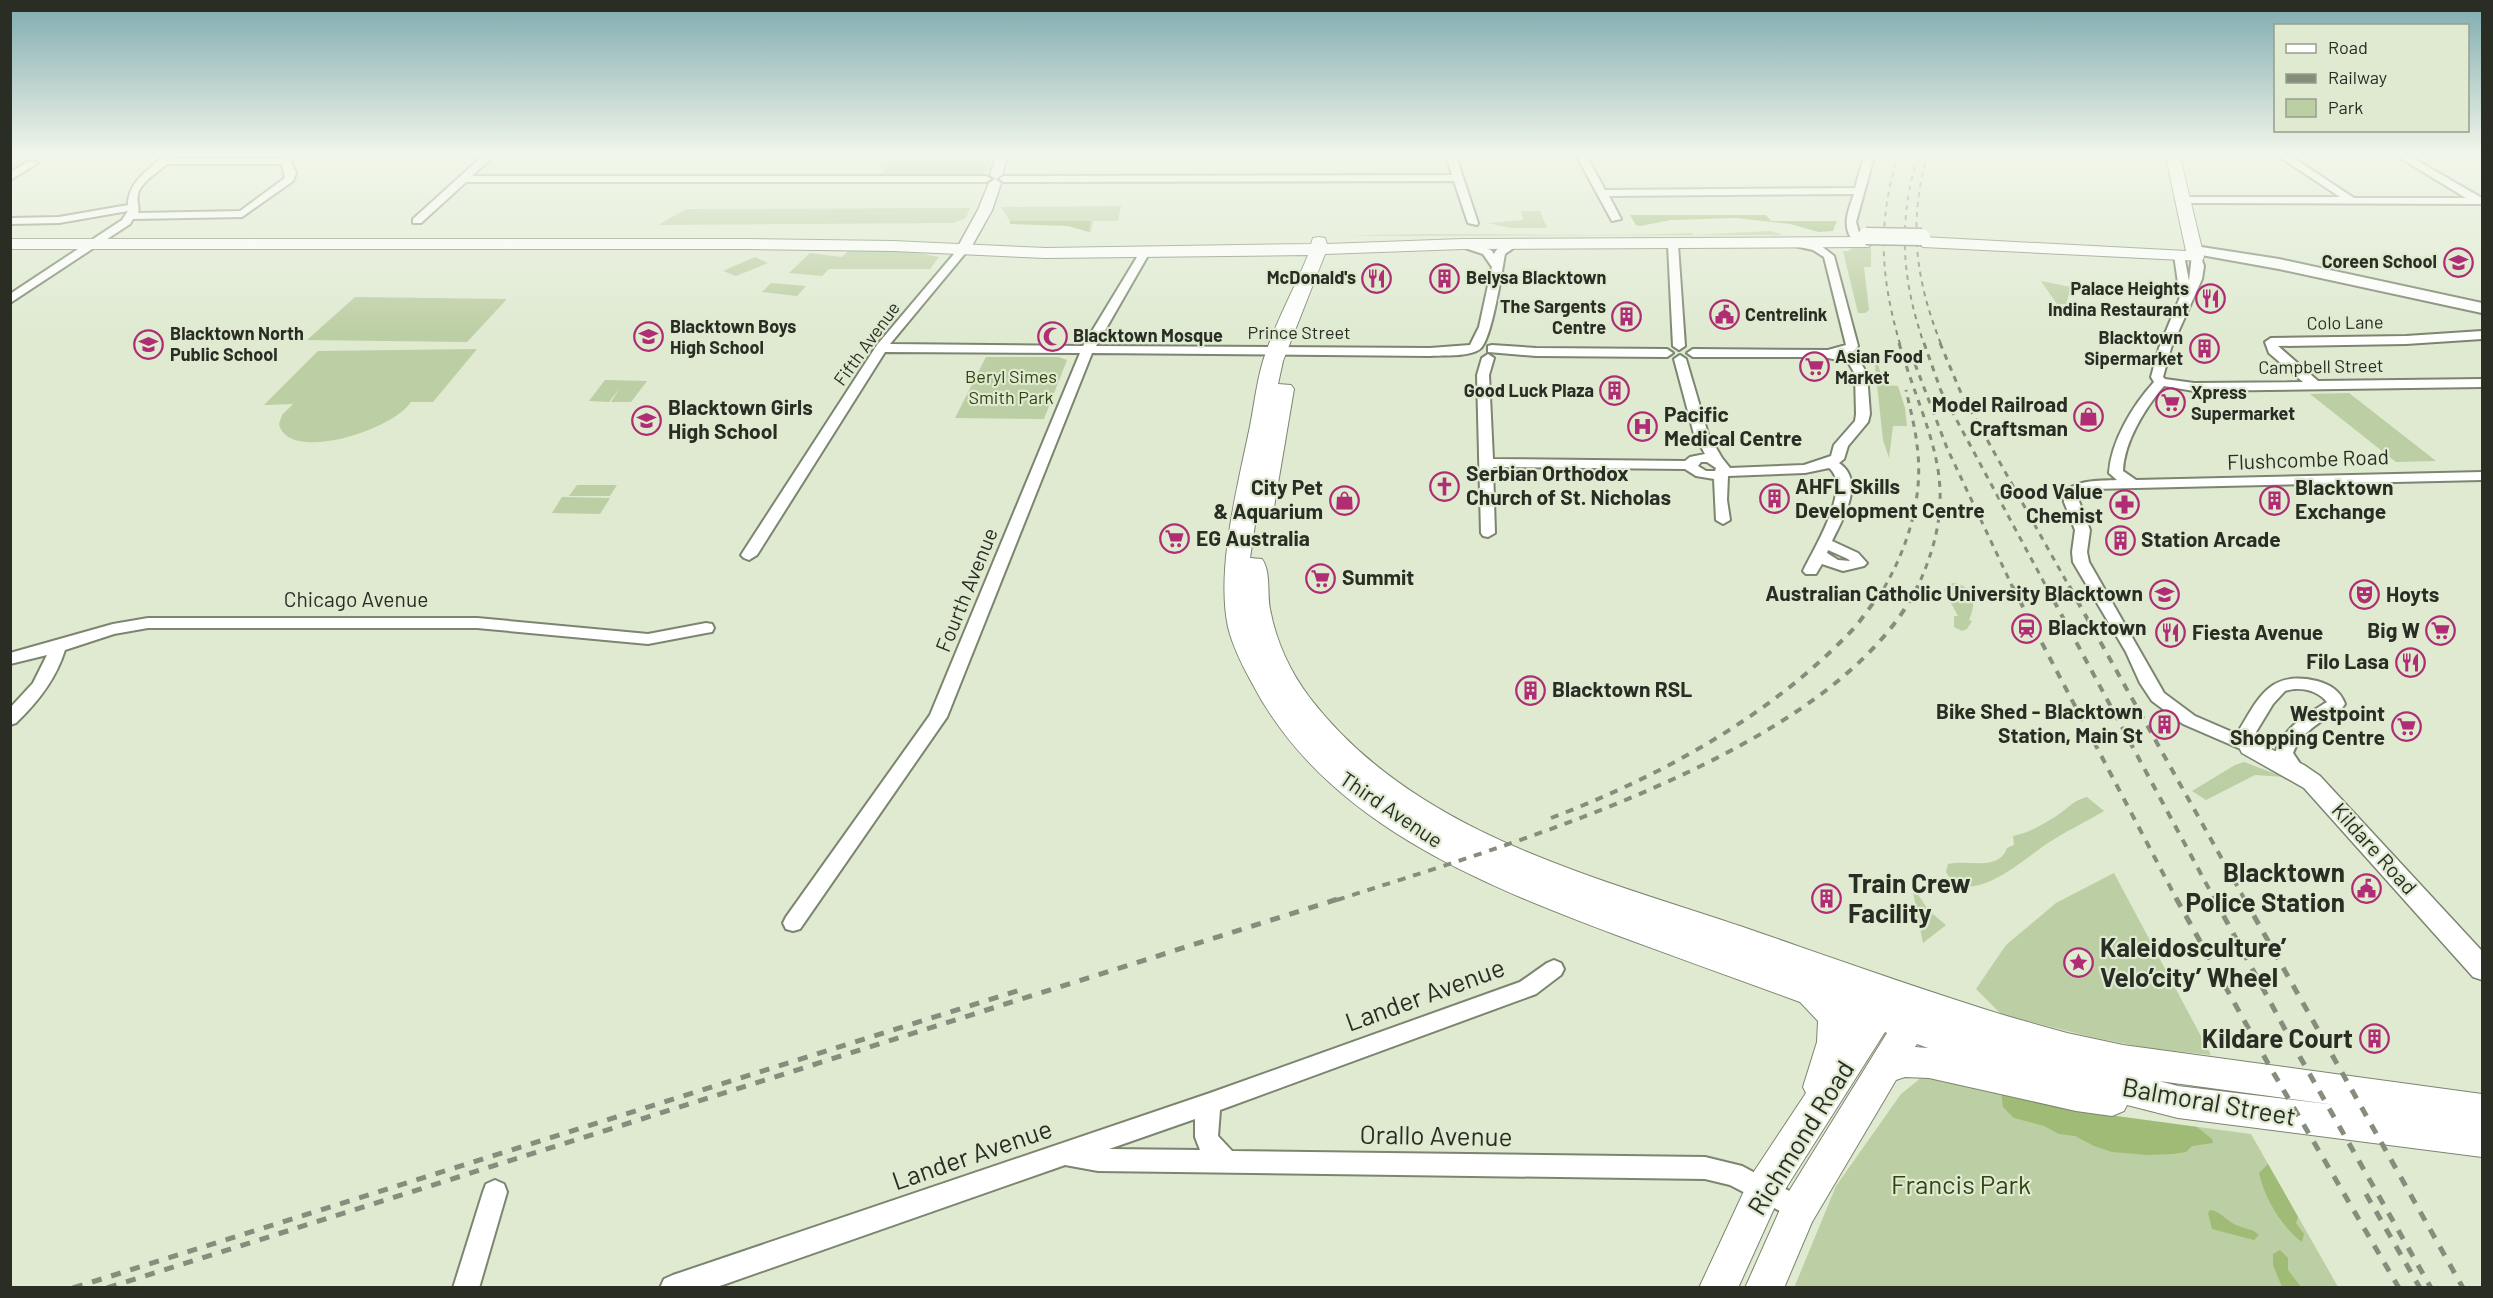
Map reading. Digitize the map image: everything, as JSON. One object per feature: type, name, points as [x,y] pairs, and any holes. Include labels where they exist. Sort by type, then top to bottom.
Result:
[{"type":"main road","points":[[2177,214],[2187,252]]},
{"type":"main road","points":[[2186,214],[2190,226],[2187,252]]},
{"type":"main road","points":[[2190,226],[2209,243],[2259,261]]},
{"type":"main road","points":[[10,237],[99,240],[1141,246],[1325,250],[1348,254],[1413,245],[1799,244],[1863,238]]},
{"type":"main road","points":[[966,245],[1046,253],[1325,250],[1863,238],[2187,252],[2259,261],[2482,314]]},
{"type":"main road","points":[[10,244],[99,240]]},
{"type":"main road","name":"Third Avenue","points":[[1325,250],[1307,279],[1284,351],[1252,467],[1238,560],[1237,598],[1241,628],[1255,667],[1278,708],[1301,737],[1353,789],[1395,818],[1500,876],[1560,901],[1811,992],[1900,1010]]},
{"type":"main road","name":"Third Avenue","points":[[1325,250],[1284,351],[1258,537],[1254,593],[1260,626],[1278,668],[1303,708],[1341,751],[1365,773],[1425,815],[1517,861],[1900,1010]]},
{"type":"main road","points":[[1269,251],[1300,260],[1307,279]]},
{"type":"main road","points":[[2187,252],[2482,308]]},
{"type":"main road","points":[[1811,992],[1835,1019],[1836,1029],[1813,1113]]},
{"type":"main road","name":"Richmond Road","points":[[1764,1287],[1799,1209],[1885,1068],[1900,1010]]},
{"type":"main road","name":"Richmond Road","points":[[1718,1287],[1764,1189],[1813,1113],[1900,1010]]},
{"type":"main road","name":"Balmoral Street","points":[[1900,1010],[1985,1053],[2178,1102],[2482,1140]]},
{"type":"main road","name":"Balmoral Street","points":[[1900,1010],[2100,1056],[2168,1068],[2482,1110]]},
{"type":"main road","points":[[1885,1068],[1905,1062],[1929,1063],[2076,1095],[2135,1102],[2178,1102]]},
{"type":"street","points":[[10,221],[59,220],[118,214]]},
{"type":"street","points":[[10,300],[99,240],[131,214]]},
{"type":"street","points":[[219,214],[243,214]]},
{"type":"street","points":[[417,221],[425,214]]},
{"type":"street","points":[[966,245],[983,214]]},
{"type":"street","points":[[1470,214],[1473,223]]},
{"type":"street","points":[[1613,214],[1616,219]]},
{"type":"street","points":[[1853,214],[1852,231],[1863,238]]},
{"type":"street","points":[[1463,244],[1487,252],[1496,265]]},
{"type":"street","points":[[1488,534],[1482,352],[1496,265],[1500,252],[1514,244]]},
{"type":"street","points":[[1799,244],[1816,247],[1829,256],[1852,343],[1849,349],[1823,353]]},
{"type":"street","name":"Fifth Avenue","points":[[748,555],[881,348],[966,245]]},
{"type":"street","points":[[1673,245],[1675,352],[1701,434],[1719,468],[1722,513],[1702,474],[1694,470],[1701,434]]},
{"type":"street","name":"Fourth Avenue","points":[[793,923],[938,717],[1087,350],[1145,252]]},
{"type":"street","points":[[2134,485],[2116,472],[2116,463],[2131,428],[2151,392],[2161,382],[2157,377],[2165,348],[2196,279],[2198,269],[2187,252]]},
{"type":"street","points":[[2186,297],[2187,252]]},
{"type":"street","name":"Colo Lane","points":[[2315,386],[2273,350],[2271,342],[2411,340],[2482,335]]},
{"type":"street","name":"Prince Street","points":[[881,348],[1675,352]]},
{"type":"street","points":[[1486,463],[1694,461],[1719,468],[1764,469],[1820,465],[1839,457],[1841,445],[1861,422],[1862,378],[1858,364],[1850,357],[1823,353],[1693,353],[1686,348],[1675,352]]},
{"type":"street","name":"Campbell Street","points":[[2161,382],[2187,387],[2482,383]]},
{"type":"street","points":[[1811,571],[1843,501],[1833,482],[1820,465]]},
{"type":"street","points":[[1702,474],[1719,468]]},
{"type":"street","name":"Flushcombe Road","points":[[2250,747],[2189,720],[2158,697],[2148,683],[2134,652],[2081,562],[2078,554],[2083,530],[2070,500],[2070,494],[2090,485],[2482,476]]},
{"type":"street","name":"Chicago Avenue","points":[[10,659],[58,647],[113,628],[167,622],[477,623],[648,639],[706,628]]},
{"type":"street","points":[[10,719],[34,696],[49,674],[58,647]]},
{"type":"street","points":[[2250,747],[2247,732],[2259,717],[2274,689],[2282,685],[2296,684],[2322,688],[2333,696],[2336,704],[2308,722],[2288,742],[2284,753],[2296,771]]},
{"type":"street","name":"Kildare Road","points":[[2250,747],[2296,771],[2325,795],[2482,969]]},
{"type":"street","name":"Lander Avenue","points":[[673,1287],[754,1262],[1210,1103],[1528,988],[1554,969]]},
{"type":"street","points":[[1210,1103],[1205,1121],[1206,1137],[1214,1152],[1228,1162]]},
{"type":"street","name":"Orallo Avenue","points":[[1062,1153],[1098,1160],[1706,1168],[1734,1174],[1799,1209]]},
{"type":"street","points":[[466,1287],[495,1192]]},
{"type":"green space","points":[[678,214],[968,214],[966,218],[953,223],[658,225]]},
{"type":"green space","points":[[1005,214],[1119,214],[1118,221],[1093,221],[1091,232],[1089,232],[1091,221],[1010,221]]},
{"type":"green space","points":[[1522,214],[1541,214],[1547,228],[1510,228],[1488,223],[1523,220]]},
{"type":"green space","points":[[1630,215],[1766,215],[1771,221],[1837,221],[1833,231],[1819,232],[1790,224],[1736,218],[1671,220],[1640,226],[1636,225]]},
{"type":"green space","points":[[1010,221],[1091,221],[1089,232],[1068,226],[1010,224]]},
{"type":"green space","points":[[1770,231],[1783,235],[1351,236],[1692,233],[1694,235]]},
{"type":"green space","points":[[1871,245],[1871,267],[1864,267],[1869,310],[1865,313],[1858,313],[1843,251]]},
{"type":"green space","points":[[850,249],[919,253],[939,257],[930,269],[829,269],[822,276],[789,273],[810,253],[842,257]]},
{"type":"green space","points":[[755,257],[768,263],[736,276],[723,271]]},
{"type":"green space","points":[[2041,281],[2071,287],[2066,304],[2057,304]]},
{"type":"green space","points":[[771,283],[806,286],[797,296],[762,292]]},
{"type":"green space","points":[[355,297],[507,299],[467,342],[307,340]]},
{"type":"green space","points":[[477,349],[433,402],[411,402],[401,413],[384,423],[342,438],[320,442],[301,441],[287,436],[279,424],[282,415],[293,404],[264,405],[318,351]]},
{"type":"green space","name":"Beryl Simes Smith Park","points":[[986,357],[1058,357],[1067,360],[1044,419],[955,418]]},
{"type":"green space","points":[[1878,364],[1884,385],[1898,386],[1905,408],[1907,426],[1893,426],[1889,458],[1883,440],[1875,366]]},
{"type":"green space","points":[[605,380],[647,381],[631,402],[611,402],[620,388],[609,402],[589,401]]},
{"type":"green space","points":[[2349,393],[2436,461],[2396,462],[2310,394]]},
{"type":"green space","points":[[577,485],[617,485],[610,496],[569,496]]},
{"type":"green space","points":[[562,497],[610,498],[600,514],[552,513]]},
{"type":"green space","points":[[1955,583],[1970,592],[1973,602],[1969,620],[1972,621],[1967,629],[1962,631],[1954,627],[1954,616],[1958,616],[1944,590],[1949,584]]},
{"type":"green space","points":[[2244,762],[2284,777],[2255,775],[2206,800],[2192,791],[2235,765]]},
{"type":"green space","points":[[2087,797],[2104,811],[2055,839],[1997,878],[1968,886],[1956,883],[1946,872],[1948,864],[1997,860],[2007,848],[2014,845],[2013,836],[2038,827],[2076,801]]},
{"type":"green space","points":[[2114,873],[2211,1055],[2147,1048],[2002,1015],[1976,989],[2006,945],[2056,903]]},
{"type":"green space","points":[[1915,890],[1929,911],[1946,925],[1923,943],[1913,892]]},
{"type":"green space","name":"Francis Park","points":[[1922,1077],[1958,1081],[2101,1114],[2251,1134],[2338,1287],[1794,1288],[1836,1186],[1901,1094]]},
{"type":"green space","points":[[2001,1090],[2101,1114],[2197,1127],[2212,1139],[2213,1143],[2192,1146],[2186,1152],[2173,1154],[2148,1155],[2112,1152],[2075,1136],[2059,1134],[2044,1126],[2014,1118],[2003,1107]]},
{"type":"green space","points":[[2268,1164],[2298,1217],[2296,1223],[2304,1234],[2302,1242],[2281,1220],[2265,1192],[2259,1173]]},
{"type":"green space","points":[[2210,1210],[2259,1235],[2254,1240],[2212,1229],[2208,1213]]},
{"type":"green space","points":[[2280,1250],[2288,1258],[2288,1270],[2301,1287],[2282,1287],[2273,1265],[2273,1254]]},
{"type":"railway","points":[[1885,214],[1885,272],[1900,344]]},
{"type":"railway","points":[[1906,214],[1907,277],[1924,344]]},
{"type":"railway","points":[[1917,214],[1917,250],[1920,273],[1932,320],[1941,344]]},
{"type":"railway","points":[[1899,343],[1930,436],[1937,463],[1940,491],[1939,520],[1931,552],[1918,587]]},
{"type":"railway","points":[[1924,343],[1941,391],[2047,588]]},
{"type":"railway","points":[[1940,343],[1961,393],[2070,588]]},
{"type":"railway","points":[[1915,364],[1947,448],[2013,587]]},
{"type":"railway","points":[[1884,588],[1901,554],[1916,500],[1919,463],[1906,390]]},
{"type":"railway","points":[[1551,818],[1634,783],[1675,762],[1752,715],[1789,688],[1855,627],[1885,586]]},
{"type":"railway","points":[[2046,586],[2215,900]]},
{"type":"railway","points":[[2069,586],[2245,900]]},
{"type":"railway","points":[[1337,900],[1573,821],[1659,785],[1742,745],[1816,698],[1876,645],[1918,587]]},
{"type":"railway","points":[[2013,587],[2177,900]]},
{"type":"railway","points":[[107,1288],[1341,898]]},
{"type":"railway","points":[[2176,898],[2270,1067],[2399,1288]]},
{"type":"railway","points":[[2214,898],[2300,1057],[2431,1288]]},
{"type":"railway","points":[[2244,898],[2463,1288]]},
{"type":"railway","points":[[73,1288],[1020,990]]},
{"type":"railway","points":[[2366,1194],[2420,1288]]},
{"type":"place","name":"Coreen School","points":[[2458,262]]},
{"type":"place","name":"McDonald's","points":[[1377,278]]},
{"type":"place","name":"Belysa Blacktown","points":[[1445,278]]},
{"type":"place","name":"Palace Heights Indina Restaurant","points":[[2210,299]]},
{"type":"place","name":"Centrelink","points":[[1724,315]]},
{"type":"place","name":"The Sargents Centre","points":[[1627,317]]},
{"type":"place","name":"Blacktown Mosque","points":[[1052,336]]},
{"type":"place","name":"Blacktown Boys High School","points":[[649,337]]},
{"type":"place","name":"Blacktown North Public School","points":[[149,344]]},
{"type":"place","name":"Blacktown Sipermarket","points":[[2204,348]]},
{"type":"place","name":"Asian Food Market","points":[[1814,367]]},
{"type":"place","name":"Good Luck Plaza","points":[[1615,391]]},
{"type":"place","name":"Xpress Supermarket","points":[[2170,403]]},
{"type":"place","name":"Model Railroad Craftsman","points":[[2089,417]]},
{"type":"place","name":"Blacktown Girls High School","points":[[647,420]]},
{"type":"place","name":"Pacific Medical Centre","points":[[1643,427]]},
{"type":"place","name":"Serbian Orthodox Church of St. Nicholas","points":[[1445,486]]},
{"type":"place","name":"AHFL Skills Development Centre","points":[[1774,499]]},
{"type":"place","name":"City Pet & Aquarium","points":[[1344,500]]},
{"type":"place","name":"Blacktown Exchange","points":[[2274,500]]},
{"type":"place","name":"Good Value Chemist","points":[[2124,504]]},
{"type":"place","name":"EG Australia","points":[[1175,539]]},
{"type":"place","name":"Station Arcade","points":[[2120,540]]},
{"type":"place","name":"Summit","points":[[1321,578]]},
{"type":"place","name":"Australian Catholic University Blacktown","points":[[2164,594]]},
{"type":"place","name":"Hoyts","points":[[2365,595]]},
{"type":"place","name":"Blacktown","points":[[2027,628]]},
{"type":"place","name":"Big W","points":[[2441,631]]},
{"type":"place","name":"Fiesta Avenue","points":[[2171,633]]},
{"type":"place","name":"Filo Lasa","points":[[2410,662]]},
{"type":"place","name":"Blacktown RSL","points":[[1531,690]]},
{"type":"place","name":"Bike Shed - Blacktown Station, Main St","points":[[2164,724]]},
{"type":"place","name":"Westpoint Shopping Centre","points":[[2406,726]]},
{"type":"place","name":"Blacktown Police Station","points":[[2366,888]]},
{"type":"place","name":"Train Crew Facility","points":[[1827,899]]},
{"type":"place","name":"Kaleidosculture’ Velo’city’ Wheel","points":[[2079,963]]},
{"type":"place","name":"Kildare Court","points":[[2374,1039]]}]
